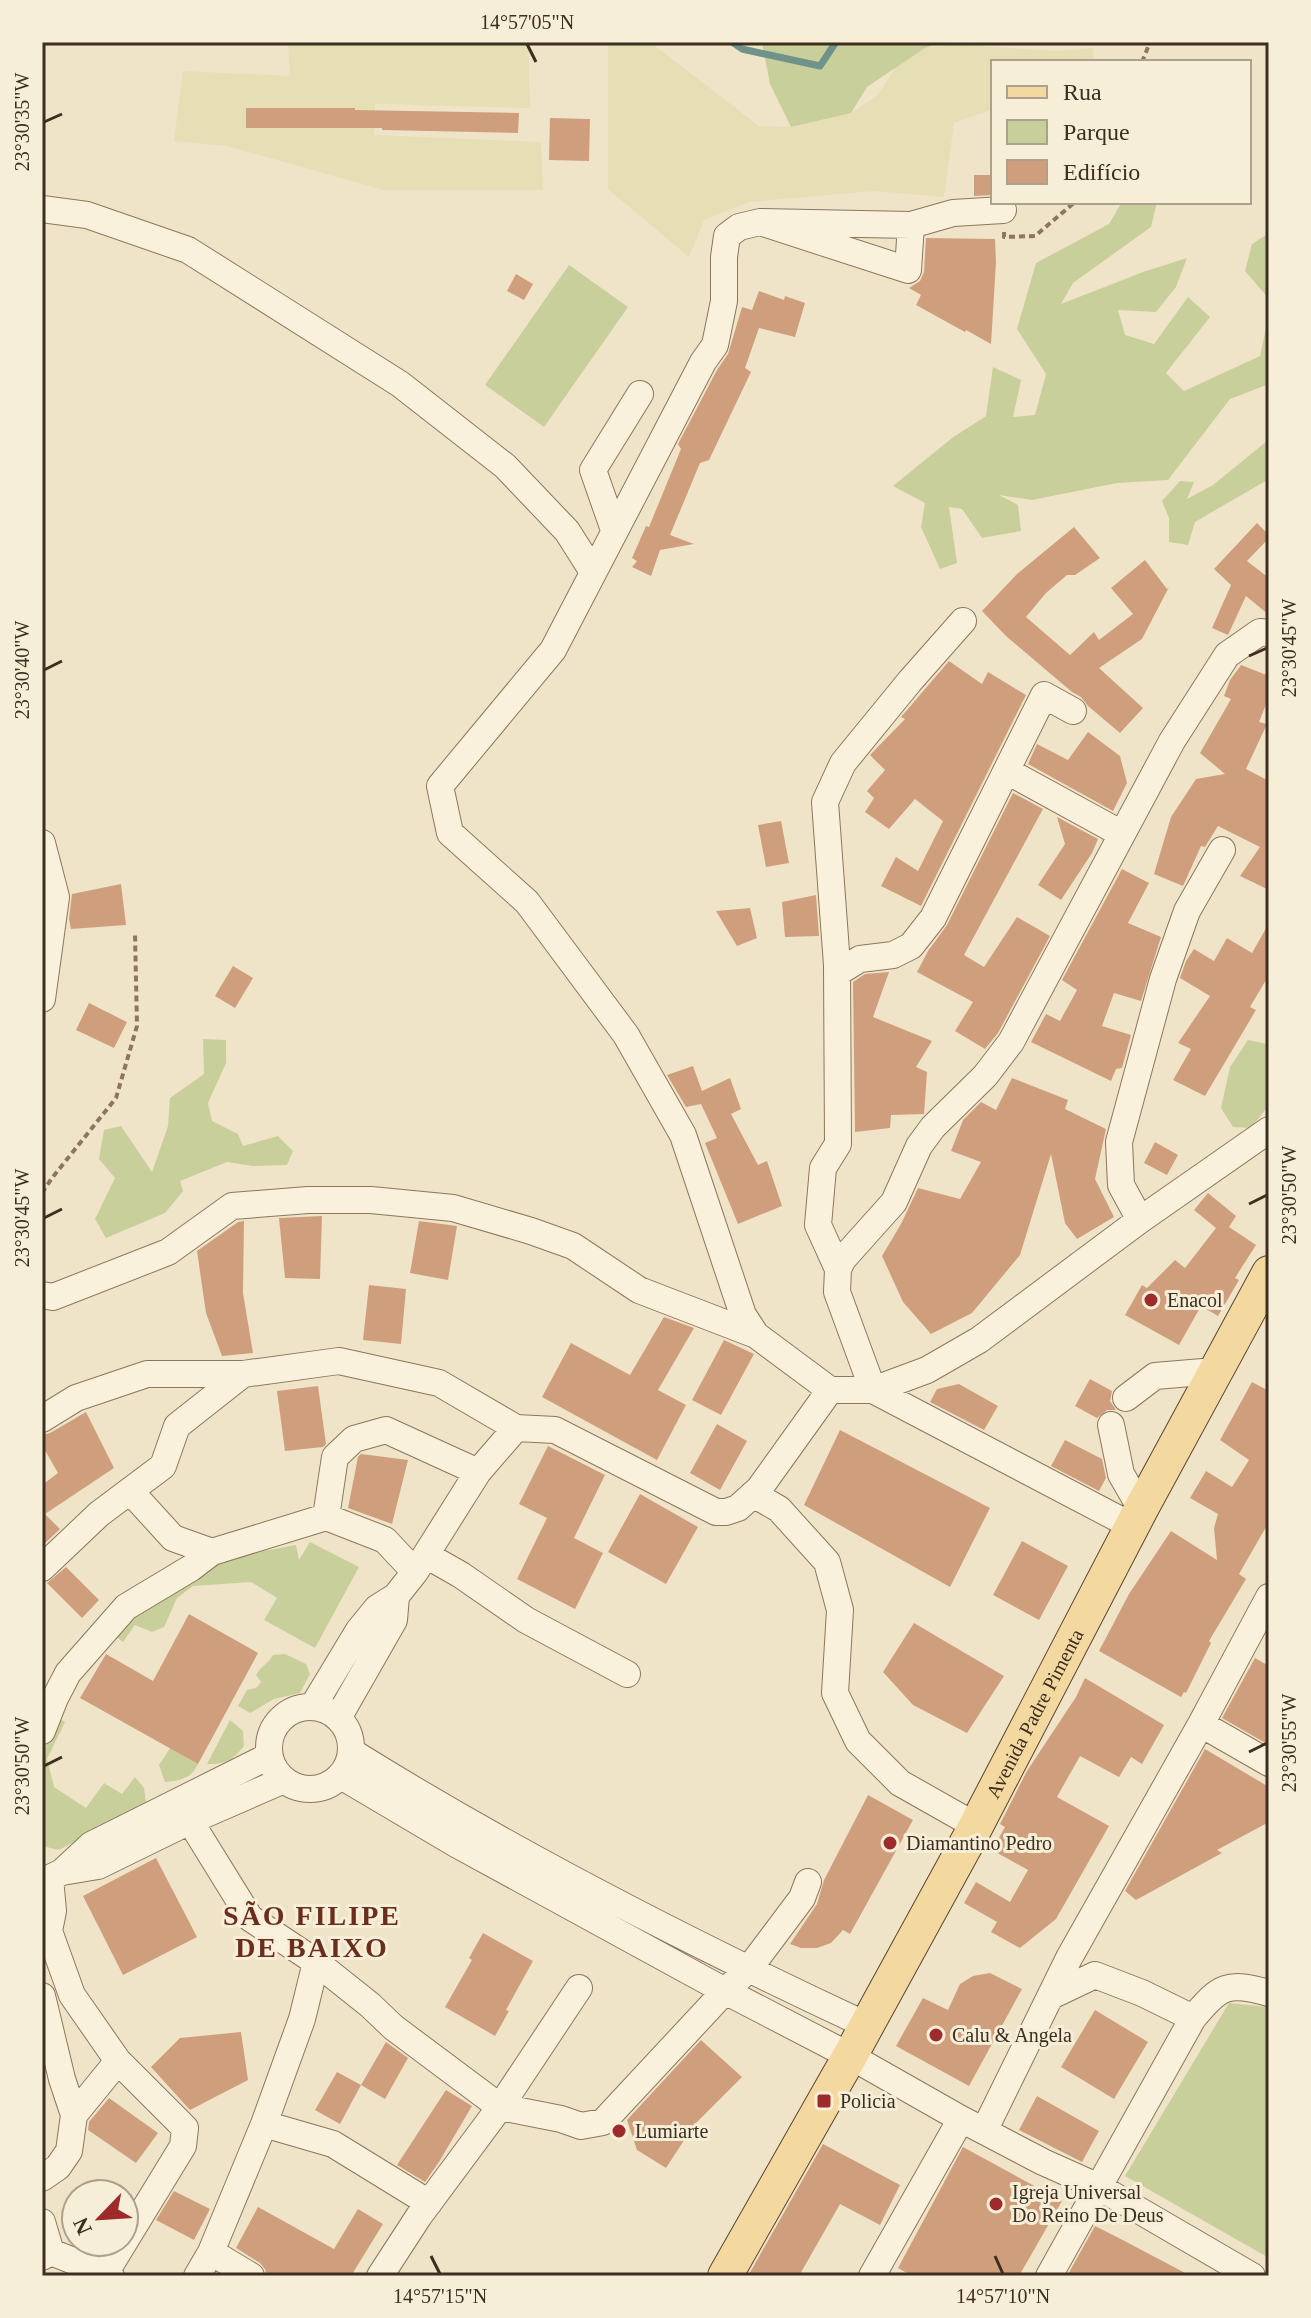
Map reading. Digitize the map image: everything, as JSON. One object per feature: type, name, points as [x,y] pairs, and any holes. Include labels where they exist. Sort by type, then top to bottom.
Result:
[{"type":"main road","name":"Avenida Padre Pimenta","points":[[725,2276],[976,1826],[1136,1517],[1269,1273]]},
{"type":"street","points":[[42,209],[87,215],[188,250],[400,384],[505,466],[567,531],[593,572]]},
{"type":"street","points":[[756,1335],[743,1315],[683,1135],[626,1035],[527,902],[450,833],[440,786],[553,650],[703,362],[715,345],[724,301],[727,236],[739,227],[760,222],[911,225],[953,213],[1003,210]]},
{"type":"street","points":[[760,222],[908,270],[911,225]]},
{"type":"street","points":[[614,530],[593,470],[640,394]]},
{"type":"street","points":[[838,1269],[818,1225],[823,1168],[838,1144],[837,973],[825,802],[843,763],[963,621]]},
{"type":"street","points":[[1136,1517],[873,1390],[837,1292],[838,1269],[843,1259],[894,1202],[919,1146],[933,1127],[985,1076],[1011,1042],[1172,741],[1227,655],[1260,632],[1269,633]]},
{"type":"street","points":[[837,973],[860,959],[893,955],[911,946],[933,918],[1044,695],[1073,711]]},
{"type":"street","points":[[1007,771],[1122,834]]},
{"type":"street","points":[[42,843],[56,897],[42,999]]},
{"type":"street","points":[[1140,1220],[1121,1185],[1119,1142],[1163,979],[1187,911],[1222,850]]},
{"type":"street","points":[[835,942],[860,959]]},
{"type":"street","points":[[42,1295],[53,1297],[168,1252],[232,1206],[308,1200],[371,1200],[453,1208],[573,1246],[639,1290],[756,1335],[830,1390],[873,1390],[927,1370],[979,1340],[1140,1220],[1269,1130]]},
{"type":"street","points":[[42,1419],[76,1398],[147,1374],[243,1374],[339,1361],[439,1383],[516,1428],[555,1430],[716,1512],[726,1512],[738,1508],[753,1494],[830,1390]]},
{"type":"street","points":[[1126,1398],[1155,1376],[1215,1371]]},
{"type":"street","points":[[42,1568],[99,1514],[163,1466],[177,1426],[243,1374]]},
{"type":"street","points":[[1111,1425],[1121,1474],[1136,1517]]},
{"type":"street","points":[[313,1706],[359,1630],[377,1608],[396,1596],[478,1472],[516,1428]]},
{"type":"street","points":[[326,1517],[335,1457],[354,1439],[386,1430],[478,1472]]},
{"type":"street","points":[[131,1492],[173,1538],[212,1552]]},
{"type":"street","points":[[753,1494],[779,1509],[827,1562],[840,1610],[835,1693],[858,1741],[900,1783],[976,1826]]},
{"type":"street","points":[[42,1731],[48,1694],[126,1607],[212,1552],[326,1517],[385,1540],[420,1564],[461,1575],[526,1620],[627,1674]]},
{"type":"street","points":[[166,1583],[173,1538]]},
{"type":"street","points":[[338,1718],[394,1620],[396,1596]]},
{"type":"street","points":[[872,2276],[972,2125],[1051,1996],[1069,1958],[1269,1597]]},
{"type":"street","points":[[313,1706],[325,1709],[338,1718],[346,1726],[351,1739],[346,1764],[331,1784],[307,1790],[284,1780],[269,1756],[272,1733],[278,1721],[300,1707],[313,1706]]},
{"type":"street","points":[[1201,1724],[1269,1763]]},
{"type":"street","points":[[51,1877],[91,1845],[269,1756]]},
{"type":"street","points":[[346,1764],[399,1782],[592,1890],[748,1970],[866,2025]]},
{"type":"street","points":[[346,1764],[422,1825],[972,2125],[1099,2187],[1252,2276]]},
{"type":"street","points":[[51,1877],[98,1866],[284,1780]]},
{"type":"street","points":[[190,1821],[250,1918],[316,1962],[393,2027],[500,2107],[581,2126],[603,2122],[748,1970],[802,1898],[808,1882]]},
{"type":"street","points":[[42,2222],[46,2254],[108,2274],[183,2146],[185,2128],[118,2061],[72,1995],[49,1931],[53,1911],[51,1877]]},
{"type":"street","points":[[197,2276],[211,2252],[264,2124],[302,2019],[316,1962]]},
{"type":"street","points":[[1051,1996],[1095,1975],[1142,1993],[1193,2018]]},
{"type":"street","points":[[1049,2276],[1193,2018],[1213,1994],[1225,1987],[1249,1987],[1269,1993]]},
{"type":"street","points":[[380,2276],[500,2107],[579,1988]]},
{"type":"street","points":[[42,1996],[74,2115],[69,2151],[58,2167],[42,2178]]},
{"type":"street","points":[[74,2115],[118,2061]]},
{"type":"street","points":[[264,2124],[333,2144],[429,2203]]},
{"type":"street","points":[[211,2252],[251,2276]]},
{"type":"path","points":[[1003,210],[1004,237],[1035,236],[1073,204]]},
{"type":"path","points":[[42,1193],[116,1098],[137,1026],[135,934]]},
{"type":"shaded area","points":[[288,42],[528,42],[530,108],[375,104],[374,135],[541,142],[543,190],[383,190],[227,146],[174,141],[183,71],[290,76]]},
{"type":"shaded area","points":[[608,42],[650,42],[759,126],[791,127],[851,113],[878,95],[907,49],[961,45],[1058,51],[1093,48],[1094,60],[991,60],[991,110],[954,123],[944,197],[874,191],[749,202],[704,220],[689,257],[608,189]]},
{"type":"green space","points":[[942,42],[925,48],[867,87],[851,113],[791,127],[770,84],[762,43]]},
{"type":"green space","points":[[1121,204],[1157,204],[1151,227],[1073,283],[1061,304],[1187,258],[1176,287],[1156,312],[1118,310],[1125,335],[1154,344],[1188,297],[1210,317],[1166,373],[1184,391],[1260,356],[1269,314],[1269,384],[1230,399],[1168,480],[1117,483],[1032,500],[999,495],[1018,505],[1021,531],[982,538],[962,509],[949,507],[957,563],[940,569],[921,527],[925,503],[893,486],[952,438],[986,416],[993,367],[1021,380],[1013,417],[1035,415],[1046,374],[1017,329],[1036,263],[1109,224]]},
{"type":"green space","points":[[1269,233],[1269,299],[1245,271],[1252,244]]},
{"type":"green space","points":[[569,265],[628,307],[544,427],[485,385]]},
{"type":"green space","points":[[1267,441],[1269,479],[1195,522],[1188,545],[1169,542],[1169,518],[1162,501],[1180,481],[1194,482],[1187,499],[1213,485]]},
{"type":"green space","points":[[203,1039],[226,1040],[226,1063],[208,1103],[212,1121],[238,1134],[243,1146],[278,1136],[293,1151],[287,1165],[253,1166],[227,1162],[180,1181],[183,1191],[165,1213],[106,1238],[95,1219],[115,1178],[99,1159],[104,1130],[121,1126],[152,1172],[168,1126],[170,1098],[204,1074]]},
{"type":"green space","points":[[1248,1040],[1269,1047],[1269,1105],[1251,1128],[1233,1127],[1221,1108],[1230,1067]]},
{"type":"green space","points":[[310,1542],[359,1567],[315,1648],[264,1620],[277,1598],[251,1582],[193,1586],[177,1598],[164,1627],[152,1632],[135,1625],[123,1642],[113,1634],[165,1590],[208,1564],[296,1545],[299,1560]]},
{"type":"green space","points":[[285,1654],[306,1664],[310,1674],[300,1693],[274,1699],[250,1713],[238,1706],[247,1690],[256,1688],[261,1682],[256,1675],[273,1655]]},
{"type":"green space","points":[[56,1717],[65,1722],[47,1759],[54,1787],[86,1808],[104,1783],[122,1794],[135,1777],[144,1788],[146,1803],[59,1850],[42,1846],[42,1756]]},
{"type":"green space","points":[[230,1720],[243,1731],[244,1746],[228,1761],[207,1764]]},
{"type":"green space","points":[[170,1748],[198,1764],[185,1778],[165,1782],[159,1765]]},
{"type":"green space","points":[[1229,2003],[1269,2007],[1269,2258],[1125,2176]]},
{"type":"building","points":[[246,108],[519,113],[518,133],[382,128],[246,128]]},
{"type":"building","points":[[550,118],[590,119],[589,161],[549,160]]},
{"type":"building","points":[[974,175],[991,175],[991,195],[974,196]]},
{"type":"building","points":[[926,238],[995,239],[991,344],[916,305],[921,295],[909,288],[920,281],[924,272]]},
{"type":"building","points":[[516,274],[533,284],[524,300],[507,291]]},
{"type":"building","points":[[759,291],[805,303],[795,337],[759,328],[745,368],[751,372],[709,460],[700,463],[670,535],[694,544],[660,550],[651,576],[632,567],[637,561],[632,558],[646,526],[649,527],[681,449],[678,444],[728,354],[742,307],[752,310]]},
{"type":"building","points":[[1257,523],[1269,538],[1247,561],[1269,578],[1269,615],[1246,596],[1228,635],[1212,628],[1231,585],[1214,569]]},
{"type":"building","points":[[1074,527],[1100,558],[1075,575],[1067,575],[1046,593],[1026,617],[1070,655],[1094,632],[1099,640],[1133,614],[1111,588],[1145,560],[1167,589],[1169,587],[1142,639],[1099,668],[1143,708],[1120,733],[1006,636],[982,611],[1017,574]]},
{"type":"building","points":[[949,661],[982,684],[988,672],[1026,695],[921,906],[881,886],[896,857],[918,871],[943,821],[915,799],[889,829],[865,812],[874,798],[867,791],[885,770],[870,755],[905,719],[901,717]]},
{"type":"building","points":[[1241,665],[1269,676],[1269,697],[1259,722],[1267,724],[1246,769],[1269,781],[1269,890],[1240,876],[1260,847],[1218,826],[1205,847],[1201,846],[1183,886],[1154,874],[1171,817],[1196,779],[1225,774],[1200,753],[1231,699],[1224,696],[1230,680]]},
{"type":"building","points":[[1088,732],[1120,756],[1127,783],[1113,811],[1028,764],[1037,744],[1068,760]]},
{"type":"building","points":[[1013,793],[1043,809],[964,955],[984,967],[1017,917],[1050,936],[998,1033],[985,1049],[955,1031],[973,1002],[917,972],[947,925]]},
{"type":"building","points":[[1057,817],[1098,839],[1061,900],[1038,885],[1065,844]]},
{"type":"building","points":[[781,821],[789,863],[766,867],[758,825]]},
{"type":"building","points":[[1122,869],[1149,883],[1128,923],[1161,937],[1141,1001],[1114,993],[1102,1026],[1131,1035],[1122,1068],[1116,1069],[1111,1081],[1031,1042],[1046,1014],[1060,1021],[1077,990],[1062,980]]},
{"type":"building","points":[[121,884],[126,925],[71,929],[72,894]]},
{"type":"building","points":[[816,895],[819,936],[785,937],[782,902]]},
{"type":"building","points":[[750,908],[757,938],[737,946],[716,911]]},
{"type":"building","points":[[1269,923],[1269,975],[1250,1007],[1256,1010],[1205,1096],[1173,1080],[1191,1049],[1178,1043],[1210,996],[1180,978],[1186,961],[1194,949],[1214,961],[1227,938],[1252,953]]},
{"type":"building","points":[[233,966],[253,978],[235,1008],[215,996]]},
{"type":"building","points":[[889,972],[873,1017],[932,1041],[916,1067],[927,1072],[924,1114],[891,1115],[890,1128],[855,1132],[853,982],[865,974]]},
{"type":"building","points":[[89,1003],[127,1022],[114,1048],[76,1030]]},
{"type":"building","points":[[693,1066],[702,1091],[730,1078],[741,1109],[731,1114],[758,1165],[767,1161],[782,1206],[738,1224],[705,1143],[717,1138],[701,1104],[686,1107],[667,1075]]},
{"type":"building","points":[[1012,1078],[1068,1100],[1065,1109],[1106,1129],[1095,1179],[1114,1217],[1077,1239],[1065,1223],[1051,1154],[1020,1255],[972,1313],[931,1334],[903,1302],[882,1256],[918,1188],[960,1199],[981,1162],[951,1151],[963,1120],[981,1102],[996,1110]]},
{"type":"building","points":[[1155,1142],[1178,1155],[1167,1175],[1144,1163]]},
{"type":"building","points":[[1208,1193],[1236,1216],[1229,1227],[1256,1245],[1235,1278],[1239,1280],[1218,1316],[1201,1306],[1179,1345],[1125,1315],[1142,1285],[1147,1288],[1175,1260],[1185,1268],[1216,1228],[1194,1210]]},
{"type":"building","points":[[322,1216],[320,1279],[285,1278],[279,1218]]},
{"type":"building","points":[[244,1221],[243,1293],[253,1353],[222,1356],[206,1313],[197,1251]]},
{"type":"building","points":[[419,1221],[457,1226],[448,1280],[410,1273]]},
{"type":"building","points":[[369,1285],[406,1289],[401,1344],[363,1340]]},
{"type":"building","points":[[664,1317],[694,1328],[658,1390],[686,1405],[657,1460],[542,1397],[571,1343],[630,1375]]},
{"type":"building","points":[[724,1340],[754,1354],[721,1415],[692,1400]]},
{"type":"building","points":[[1090,1379],[1112,1391],[1110,1401],[1116,1410],[1107,1410],[1097,1418],[1075,1406]]},
{"type":"building","points":[[1252,1382],[1269,1391],[1269,1522],[1239,1574],[1246,1579],[1209,1641],[1211,1643],[1186,1693],[1181,1697],[1099,1651],[1129,1594],[1171,1531],[1217,1560],[1214,1528],[1218,1514],[1190,1498],[1206,1471],[1232,1487],[1249,1460],[1220,1440]]},
{"type":"building","points":[[959,1384],[998,1406],[984,1430],[930,1402],[937,1389]]},
{"type":"building","points":[[318,1386],[326,1444],[323,1447],[285,1451],[277,1391]]},
{"type":"building","points":[[86,1412],[114,1468],[45,1514],[60,1529],[42,1546],[42,1485],[58,1473],[42,1445],[42,1435]]},
{"type":"building","points":[[717,1424],[747,1441],[720,1490],[690,1473]]},
{"type":"building","points":[[840,1430],[990,1508],[950,1587],[804,1505]]},
{"type":"building","points":[[1065,1440],[1102,1459],[1106,1478],[1099,1491],[1051,1466]]},
{"type":"building","points":[[548,1446],[605,1475],[574,1538],[603,1553],[575,1609],[517,1579],[547,1518],[519,1504]]},
{"type":"building","points":[[361,1454],[408,1460],[392,1524],[348,1508]]},
{"type":"building","points":[[640,1494],[698,1527],[666,1584],[608,1552]]},
{"type":"building","points":[[1022,1541],[1068,1566],[1039,1620],[993,1595]]},
{"type":"building","points":[[66,1567],[99,1600],[82,1618],[47,1583]]},
{"type":"building","points":[[189,1614],[258,1653],[198,1764],[80,1698],[106,1654],[153,1681]]},
{"type":"building","points":[[914,1623],[1004,1676],[967,1733],[913,1705],[883,1672]]},
{"type":"building","points":[[1255,1658],[1269,1666],[1269,1745],[1222,1718]]},
{"type":"building","points":[[1085,1678],[1164,1725],[1142,1764],[1131,1757],[1119,1777],[1080,1756],[1057,1797],[1109,1826],[1056,1919],[1020,1948],[991,1932],[997,1922],[964,1903],[976,1882],[1010,1902],[1028,1870],[992,1850],[1005,1827],[1000,1824],[1027,1771],[1076,1697]]},
{"type":"building","points":[[1205,1749],[1269,1787],[1269,1822],[1217,1850],[1222,1853],[1136,1900],[1125,1891]]},
{"type":"building","points":[[868,1795],[913,1820],[850,1934],[843,1930],[831,1943],[817,1948],[790,1944],[817,1904],[824,1880]]},
{"type":"building","points":[[156,1858],[197,1937],[123,1975],[83,1896]]},
{"type":"building","points":[[483,1933],[533,1961],[495,2036],[445,2007],[472,1960],[469,1958]]},
{"type":"building","points":[[990,1973],[1022,1989],[969,2086],[896,2046],[923,1998],[948,2010],[960,1984],[973,1976]]},
{"type":"building","points":[[1095,2010],[1148,2042],[1114,2099],[1061,2067]]},
{"type":"building","points":[[241,2032],[248,2080],[190,2110],[151,2067],[180,2038]]},
{"type":"building","points":[[701,2040],[742,2077],[694,2125],[666,2168],[637,2150],[627,2120]]},
{"type":"building","points":[[386,2042],[408,2058],[385,2099],[361,2085]]},
{"type":"building","points":[[337,2072],[361,2085],[340,2124],[315,2110]]},
{"type":"building","points":[[446,2090],[472,2106],[425,2182],[397,2165]]},
{"type":"building","points":[[1037,2096],[1099,2131],[1082,2162],[1019,2130]]},
{"type":"building","points":[[109,2098],[158,2133],[136,2163],[88,2130],[89,2122]]},
{"type":"building","points":[[823,2144],[900,2185],[880,2225],[840,2204],[799,2276],[748,2276]]},
{"type":"building","points":[[963,2147],[1062,2201],[1019,2276],[912,2276],[898,2268]]},
{"type":"building","points":[[174,2191],[210,2209],[194,2240],[156,2220]]},
{"type":"building","points":[[258,2207],[334,2249],[358,2209],[383,2224],[351,2276],[267,2276],[260,2263],[236,2248]]},
{"type":"building","points":[[1095,2226],[1115,2236],[1191,2276],[1067,2276]]},
{"type":"waterway","points":[[732,42],[742,49],[820,66],[836,42]]},
{"type":"place","name":"Enacol","points":[[1151,1300]]},
{"type":"place","name":"Diamantino Pedro","points":[[890,1843]]},
{"type":"place","name":"Calu & Angela","points":[[936,2035]]},
{"type":"place","name":"Policia","points":[[824,2101]]},
{"type":"place","name":"Lumiarte","points":[[619,2131]]},
{"type":"place","name":"Igreja Universal Do Reino De Deus","points":[[996,2204]]},
{"type":"district","name":"SÃO FILIPE DE BAIXO","points":[[312,1931]]}]
